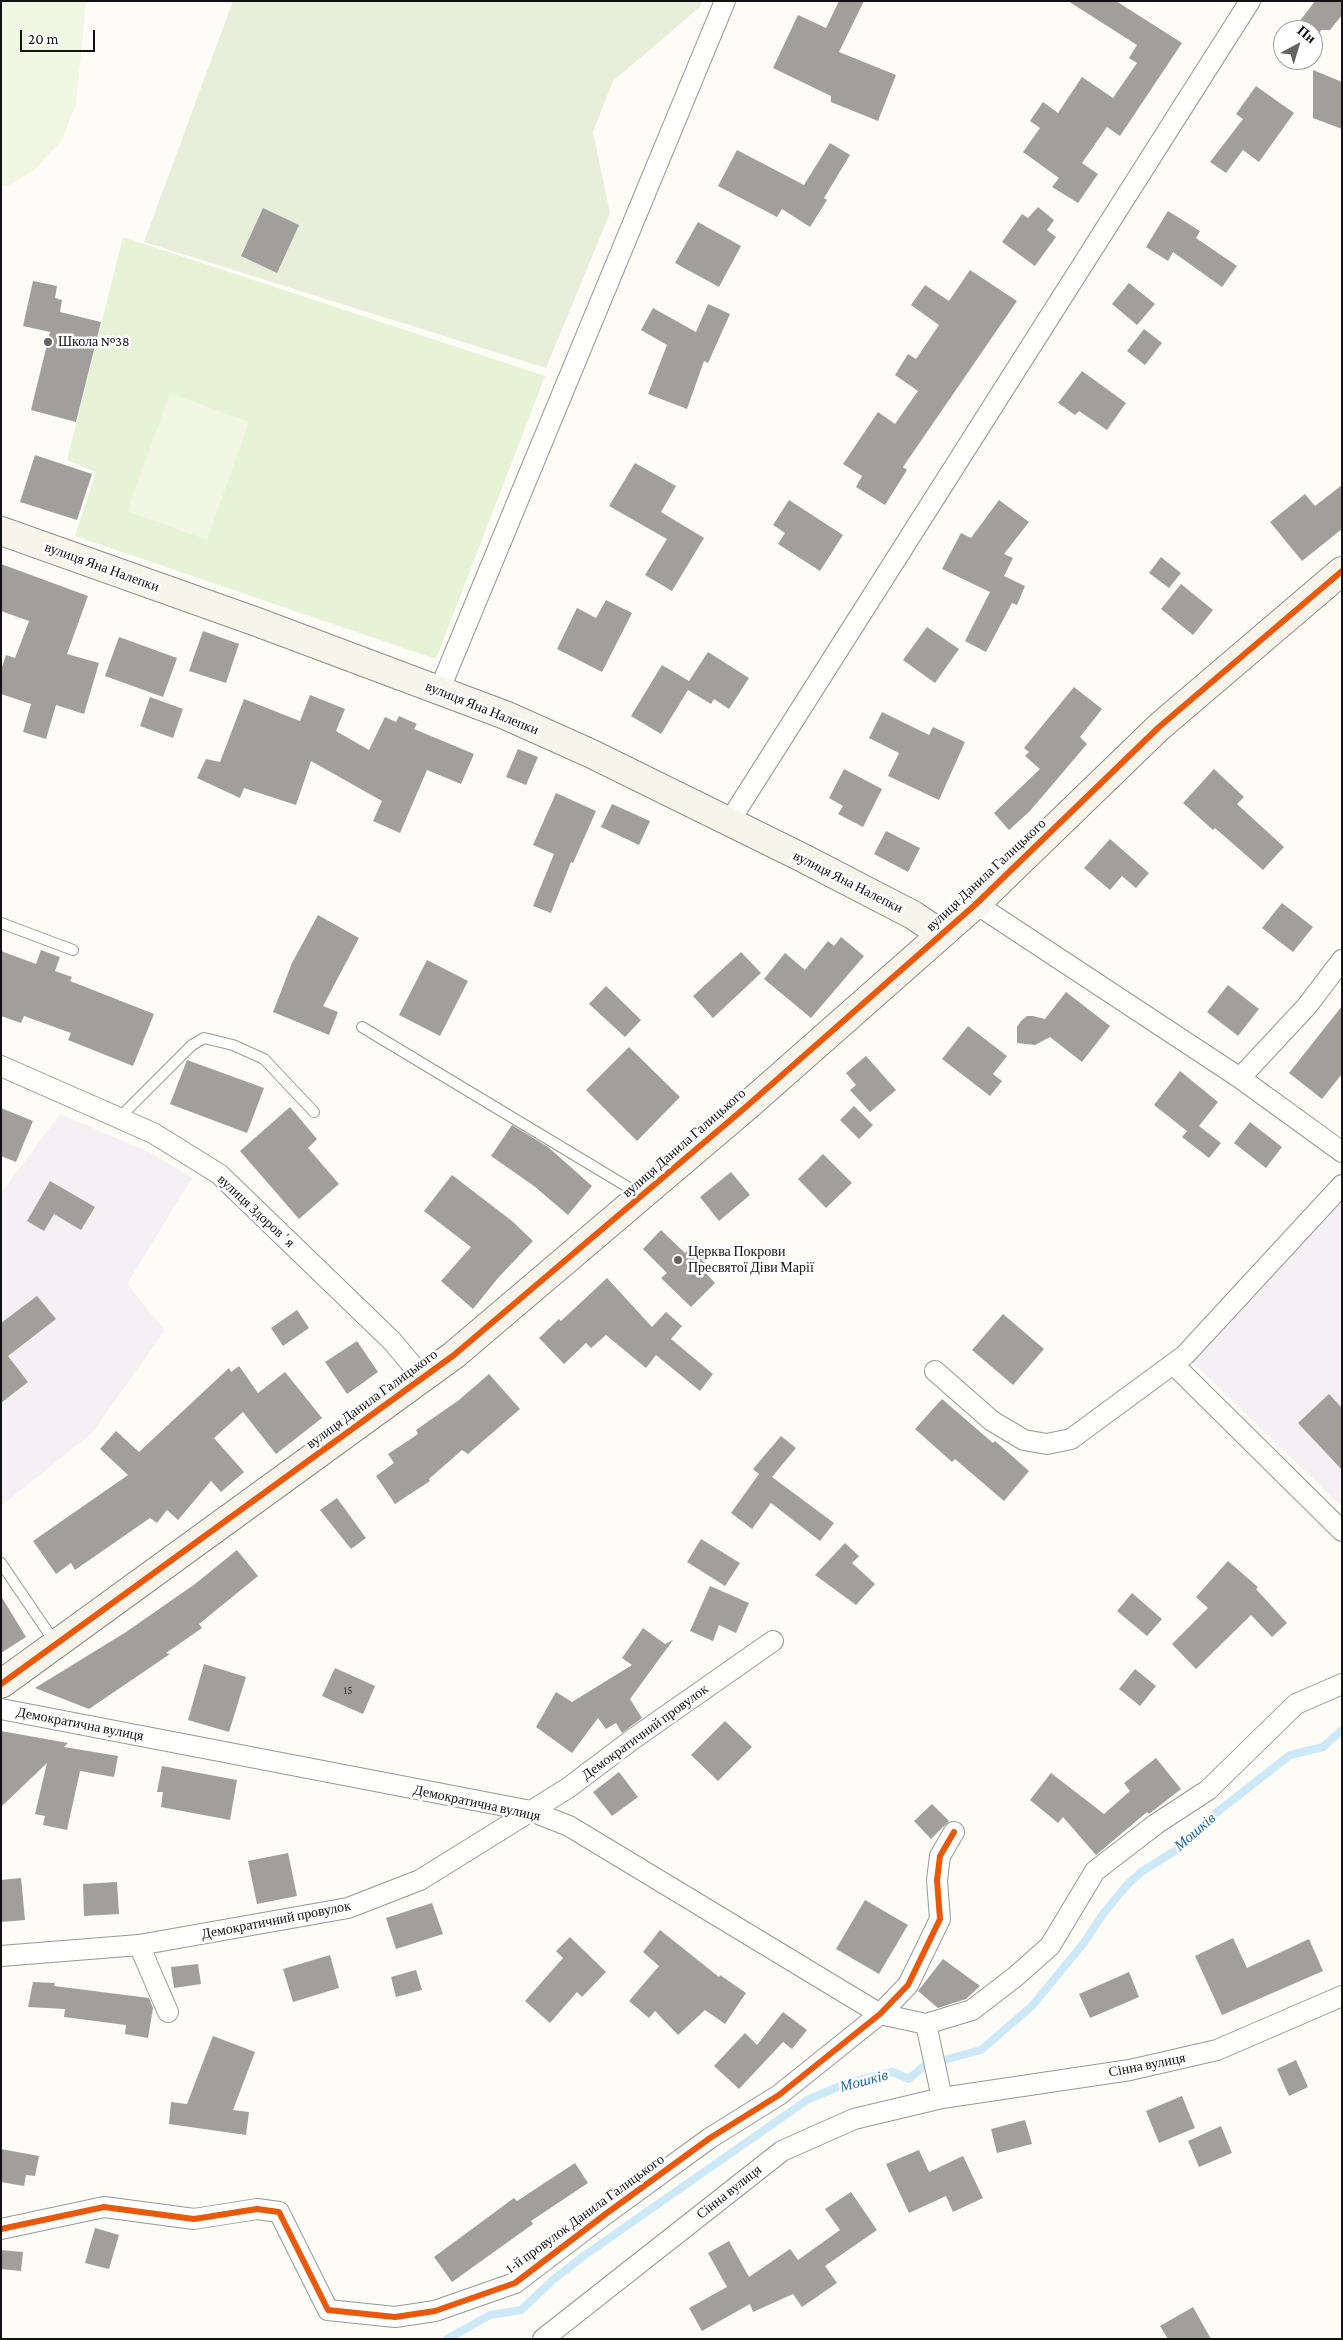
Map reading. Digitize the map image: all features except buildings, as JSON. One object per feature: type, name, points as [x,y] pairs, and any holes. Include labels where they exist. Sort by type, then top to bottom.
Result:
[{"type":"street","points":[[439,691],[725,1]]},
{"type":"street","points":[[729,822],[1250,1]]},
{"type":"street","name":"вулиця Яна Налепки","points":[[1,531],[257,622],[505,716],[592,754],[729,822],[913,915],[941,934]]},
{"type":"street","name":"вулиця Данила Галицького","points":[[1,1684],[454,1356],[642,1196],[976,904],[1160,727],[1338,578]]},
{"type":"street","points":[[976,904],[1240,1078],[1342,1152]]},
{"type":"street","points":[[1240,1078],[1307,1006],[1342,960]]},
{"type":"street","name":"вулиця Здоровʼя","points":[[1,1066],[154,1134],[219,1174],[392,1341],[423,1378]]},
{"type":"street","points":[[935,1371],[992,1421],[1024,1440],[1047,1444],[1071,1439],[1185,1355],[1342,1185]]},
{"type":"street","points":[[1173,1364],[1342,1531]]},
{"type":"street","name":"Демократичний провулок","points":[[1,1956],[139,1945],[348,1908],[420,1880],[568,1788],[633,1739],[774,1642]]},
{"type":"street","points":[[941,2095],[926,2029],[972,2010],[1015,1978],[1050,1946],[1095,1871],[1156,1824],[1208,1790],[1296,1704],[1342,1684]]},
{"type":"street","name":"Демократична вулиця","points":[[1,1709],[531,1811],[569,1826],[880,2014],[926,2029]]},
{"type":"street","name":"1-й провулок Данила Галицького","points":[[1,2229],[104,2207],[194,2219],[256,2208],[279,2212],[328,2310],[396,2317],[435,2311],[515,2283],[710,2138],[779,2095],[880,2014],[908,1985],[940,1919],[937,1880],[940,1856],[954,1832]]},
{"type":"street","points":[[139,1945],[168,2012]]},
{"type":"street","name":"Сінна вулиця","points":[[543,2339],[782,2151],[854,2118],[941,2095],[1130,2070],[1217,2050],[1342,1996]]},
{"type":"lane","points":[[1,923],[72,950]]},
{"type":"lane","points":[[362,1027],[642,1196]]},
{"type":"lane","points":[[119,1118],[192,1045],[204,1038],[234,1045],[264,1059],[314,1112]]},
{"type":"lane","points":[[1,1563],[56,1645]]},
{"type":"shaded area","points":[[60,1114],[149,1152],[192,1178],[127,1284],[165,1330],[92,1433],[1,1506],[1,1193]]},
{"type":"shaded area","points":[[1342,1190],[1342,1507],[1189,1359]]},
{"type":"green space","points":[[1,1],[86,1],[76,104],[61,141],[35,169],[10,185],[1,186]]},
{"type":"green space","points":[[233,1],[702,1],[700,7],[613,81],[593,132],[610,213],[546,368],[144,242]]},
{"type":"green space","points":[[123,237],[545,376],[436,659],[75,536],[96,472],[67,460]]},
{"type":"green space","points":[[170,393],[249,422],[207,540],[127,511]]},
{"type":"waterway","name":"Мошків","points":[[447,2339],[490,2315],[521,2310],[554,2279],[585,2255],[807,2100],[847,2083],[893,2072],[909,2079],[925,2065],[981,2050],[1032,2006],[1083,1944],[1103,1914],[1126,1886],[1141,1872],[1181,1847],[1216,1813],[1290,1755],[1323,1747],[1342,1730]]},
{"type":"cycle path","points":[[1,1684],[454,1355],[747,1106],[976,904],[1159,727],[1342,571]]},
{"type":"cycle path","points":[[1,2229],[104,2207],[194,2219],[257,2209],[279,2212],[328,2310],[395,2317],[435,2311],[515,2283],[710,2138],[779,2095],[880,2014],[908,1985],[940,1919],[937,1880],[940,1856],[954,1832]]},
{"type":"place","name":"Школа №38","points":[[48,342]]},
{"type":"place","name":"Церква Покрови Пресвятої Діви Марії","points":[[678,1260]]}]
